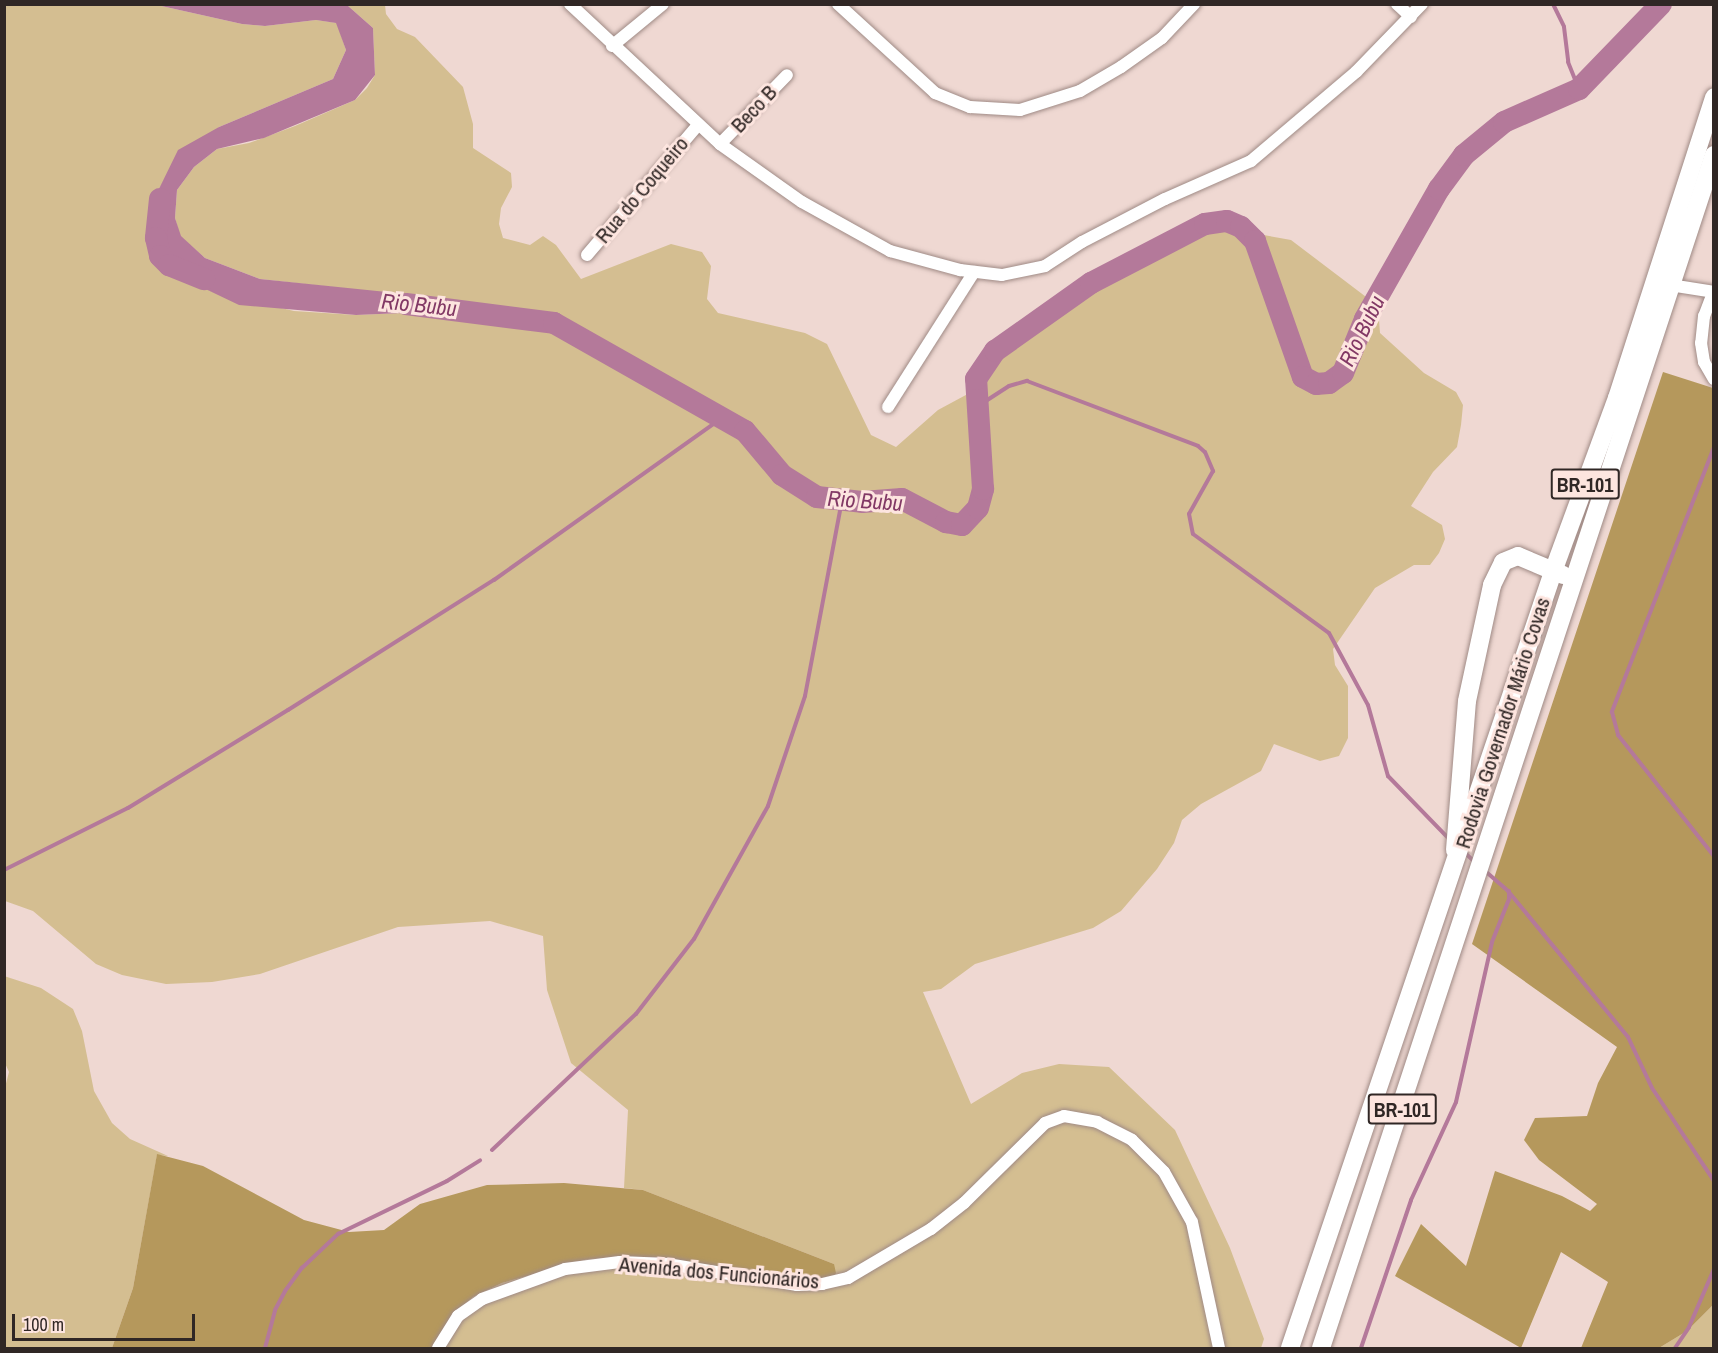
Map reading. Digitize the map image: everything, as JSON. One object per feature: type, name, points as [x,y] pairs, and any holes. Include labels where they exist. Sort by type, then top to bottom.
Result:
[{"type":"highway","name":"Rodovia Governador Mário Covas","points":[[1290,1348],[1455,870],[1554,568],[1617,398],[1713,97]]},
{"type":"highway","name":"Rodovia Governador Mário Covas","points":[[1323,1345],[1713,155]]},
{"type":"highway","points":[[1455,870],[1463,730],[1492,585],[1499,568],[1512,557],[1554,568],[1562,574],[1564,583],[1500,773],[1500,806]]},
{"type":"street","points":[[570,4],[612,46],[720,144],[802,201],[873,243],[908,257],[974,272],[1002,275],[1038,269],[1165,199],[1251,161],[1356,72],[1422,4]]},
{"type":"street","points":[[612,46],[663,4]]},
{"type":"street","points":[[838,4],[935,93],[970,107],[1020,110],[1080,92],[1121,68],[1162,38],[1194,4]]},
{"type":"street","points":[[1397,4],[1411,17]]},
{"type":"street","name":"Beco B","points":[[720,144],[787,75]]},
{"type":"street","name":"Rua do Coqueiro","points":[[587,255],[698,125]]},
{"type":"street","points":[[888,407],[974,272]]},
{"type":"street","points":[[1670,285],[1713,292],[1704,316],[1701,343],[1704,362],[1713,379]]},
{"type":"street","name":"Avenida dos Funcionários","points":[[438,1348],[458,1316],[482,1299],[565,1269],[620,1262],[667,1264],[797,1285],[822,1284],[848,1278],[931,1229],[964,1203],[1045,1124],[1064,1116],[1097,1122],[1132,1140],[1164,1172],[1192,1222],[1219,1348]]},
{"type":"shaded area","points":[[5,5],[157,5],[242,24],[265,26],[316,20],[337,23],[346,50],[333,79],[219,127],[165,178],[155,197],[195,284],[213,292],[294,311],[356,315],[426,312],[431,298],[260,279],[205,258],[180,236],[175,218],[177,190],[194,167],[217,149],[249,143],[355,100],[367,88],[375,75],[373,28],[347,5],[385,5],[386,14],[397,29],[415,37],[463,87],[473,124],[473,148],[511,173],[512,187],[501,208],[499,224],[503,238],[530,245],[543,236],[556,245],[581,279],[671,244],[702,252],[711,266],[707,299],[718,313],[805,333],[827,344],[871,435],[896,447],[938,410],[977,389],[999,340],[1017,332],[1116,261],[1185,231],[1208,225],[1291,240],[1378,306],[1380,333],[1424,373],[1456,392],[1463,405],[1457,447],[1433,472],[1411,506],[1442,525],[1445,539],[1439,553],[1430,565],[1414,565],[1375,588],[1333,649],[1335,665],[1348,686],[1348,738],[1339,756],[1320,761],[1274,744],[1261,771],[1201,804],[1182,820],[1174,843],[1157,869],[1121,911],[1093,928],[975,964],[941,989],[923,992],[971,1104],[1022,1073],[1059,1064],[1109,1067],[1175,1130],[1230,1248],[1264,1339],[1261,1348],[436,1348],[453,1314],[473,1297],[502,1283],[588,1259],[834,1264],[643,1190],[624,1188],[628,1110],[571,1063],[547,990],[543,936],[490,921],[398,927],[260,974],[212,982],[166,984],[122,975],[96,964],[33,911],[5,901]]},
{"type":"shaded area","points":[[1663,372],[1713,388],[1713,1305],[1687,1331],[1659,1348],[1581,1348],[1608,1282],[1561,1252],[1521,1348],[1395,1276],[1421,1224],[1466,1266],[1495,1171],[1562,1196],[1590,1211],[1597,1204],[1539,1160],[1524,1140],[1535,1118],[1587,1116],[1598,1083],[1617,1047],[1472,944]]},
{"type":"shaded area","points":[[4,976],[41,988],[73,1009],[82,1031],[94,1091],[112,1123],[130,1139],[168,1156],[157,1155],[133,1288],[112,1348],[5,1348],[4,1091],[9,1072],[4,1061]]},
{"type":"shaded area","points":[[157,1154],[203,1166],[304,1220],[349,1232],[384,1230],[420,1204],[487,1185],[564,1183],[643,1190],[834,1264],[836,1273],[834,1279],[813,1283],[658,1257],[588,1259],[502,1283],[473,1297],[453,1314],[436,1348],[112,1348],[133,1288]]},
{"type":"shaded area","points":[[1713,1305],[1713,1348],[1659,1348],[1687,1331]]},
{"type":"water","points":[[157,5],[347,5],[373,28],[375,75],[355,100],[264,138],[217,149],[194,167],[177,190],[175,218],[181,236],[205,258],[260,279],[416,295],[432,298],[435,307],[426,312],[356,315],[239,305],[195,284],[178,271],[166,257],[155,225],[155,197],[178,150],[219,127],[333,79],[346,50],[336,23],[316,20],[265,26],[242,24]]},
{"type":"waterway","points":[[1553,4],[1564,27],[1568,62],[1579,89]]},
{"type":"waterway","name":"Rio Bubu","points":[[406,304],[554,323],[745,431],[782,475],[817,497],[862,502],[902,499],[946,522],[962,525],[978,508],[983,489],[976,379],[995,351],[1091,283],[1205,224],[1227,221],[1241,227],[1255,241],[1303,377],[1316,384],[1329,383],[1343,373],[1365,319],[1439,189],[1464,155],[1504,122],[1579,89],[1661,4]]},
{"type":"waterway","name":"Rio Bubu","points":[[160,199],[156,238],[160,256],[169,265],[204,279]]},
{"type":"waterway","points":[[975,408],[1009,386],[1027,381],[1198,446],[1205,452],[1213,471],[1189,514],[1193,534],[1329,633],[1368,705],[1388,776],[1449,839]]},
{"type":"waterway","points":[[4,870],[128,808],[288,710],[494,580],[723,417]]},
{"type":"waterway","points":[[1714,447],[1612,712],[1618,735],[1714,856]]},
{"type":"waterway","points":[[492,1150],[636,1014],[694,939],[768,806],[805,696],[842,501]]},
{"type":"waterway","points":[[1464,852],[1476,863]]},
{"type":"waterway","points":[[1484,870],[1508,891],[1628,1037],[1652,1088],[1714,1181]]},
{"type":"waterway","points":[[1361,1348],[1411,1200],[1456,1102],[1492,942],[1509,899],[1509,891]]},
{"type":"waterway","points":[[265,1348],[275,1310],[285,1291],[302,1268],[338,1234],[447,1181],[480,1160]]},
{"type":"waterway","points":[[1675,1348],[1689,1327],[1714,1269]]}]
